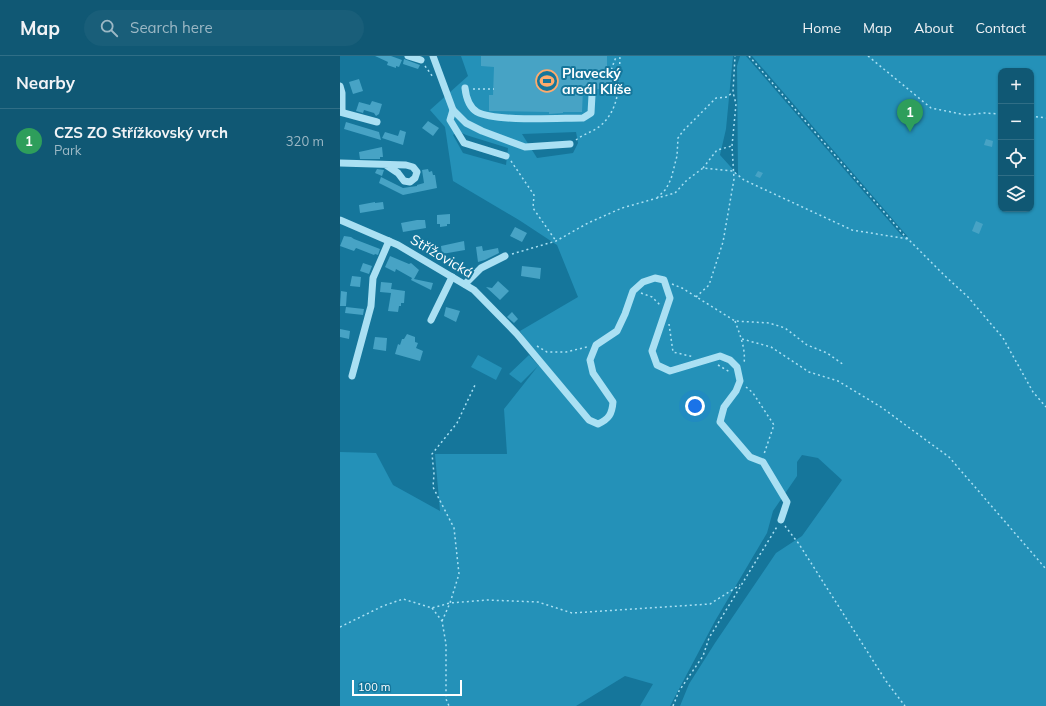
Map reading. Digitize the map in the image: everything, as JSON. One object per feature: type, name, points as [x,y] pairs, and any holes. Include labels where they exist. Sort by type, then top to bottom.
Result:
[{"type":"street","points":[[408,56],[421,60]]},
{"type":"street","points":[[433,56],[453,110],[466,124],[525,147],[570,144]]},
{"type":"street","points":[[340,86],[342,94],[341,112],[377,122]]},
{"type":"street","points":[[465,89],[466,99],[477,112],[497,117],[583,118],[591,113],[592,95]]},
{"type":"street","points":[[453,110],[450,120],[464,143],[506,156]]},
{"type":"street","points":[[340,163],[386,165]]},
{"type":"street","name":"Střížovická","points":[[340,220],[389,241],[474,290],[517,334],[589,420],[598,424],[606,421],[612,412],[614,402],[593,373],[590,360],[596,345]]},
{"type":"street","points":[[352,376],[371,306],[373,278],[389,241]]},
{"type":"street","points":[[465,284],[481,268],[505,256]]},
{"type":"street","points":[[431,320],[452,277]]},
{"type":"street","points":[[596,345],[617,331],[633,291],[643,282],[655,278],[664,280],[670,298],[652,351],[657,365],[670,371],[720,356],[730,360],[737,367],[740,381],[736,391],[724,407],[720,422],[750,457],[763,462],[786,502],[781,520]]},
{"type":"path","points":[[609,74],[613,61],[618,56]]},
{"type":"path","points":[[570,144],[577,138],[586,135],[600,126],[607,120],[613,111],[618,97],[620,56]]},
{"type":"path","points":[[696,297],[709,285],[723,242],[734,179],[732,146],[736,104],[734,92],[735,56]]},
{"type":"path","points":[[749,56],[908,239],[968,297],[1003,338],[1033,392],[1046,406]]},
{"type":"path","points":[[868,56],[931,108],[966,115],[984,113],[998,114]]},
{"type":"path","points":[[465,89],[494,89]]},
{"type":"path","points":[[656,199],[666,189],[671,179],[677,156],[678,138],[683,131],[716,98],[727,97],[734,92]]},
{"type":"path","points":[[1034,116],[1046,118]]},
{"type":"path","points":[[505,256],[556,241],[588,223],[622,208],[656,199],[675,192],[687,180],[703,168],[717,150],[732,146]]},
{"type":"path","points":[[506,156],[514,165],[522,180],[534,195],[533,208],[556,241]]},
{"type":"path","points":[[703,168],[733,171],[744,180],[852,230],[908,239]]},
{"type":"path","points":[[664,280],[682,288],[735,322],[769,323],[785,328],[807,345],[826,353],[844,365]]},
{"type":"path","points":[[633,291],[652,297],[666,312],[671,331],[673,352],[707,359],[727,369],[752,393],[774,425],[763,462]]},
{"type":"path","points":[[735,322],[742,339],[745,357],[743,369]]},
{"type":"path","points":[[742,339],[771,347],[809,372],[838,381],[881,407],[949,457],[1046,569]]},
{"type":"path","points":[[535,345],[547,352],[566,352],[596,345]]},
{"type":"path","points":[[442,621],[450,603],[459,574],[454,528],[433,487],[434,474],[432,454],[457,423],[475,385]]},
{"type":"path","points":[[673,706],[680,691],[703,656],[709,638],[781,520],[799,544],[886,681],[905,706]]},
{"type":"path","points":[[340,627],[383,606],[403,599],[432,608],[450,603],[487,600],[538,602],[572,613],[710,604],[741,585]]},
{"type":"path","points":[[432,608],[442,621],[446,644],[446,699],[449,706]]},
{"type":"shaded area","points":[[461,56],[733,56],[726,129],[720,155],[738,175],[737,66],[740,56],[746,56],[902,236],[908,237],[752,56],[1046,56],[1046,706],[680,706],[689,684],[776,553],[802,536],[842,480],[818,458],[802,455],[797,462],[797,476],[773,511],[767,533],[715,621],[670,706],[640,706],[653,684],[625,676],[576,706],[340,706],[340,452],[376,453],[393,485],[440,511],[435,454],[507,454],[504,409],[538,366],[521,383],[509,374],[529,355],[539,366],[540,364],[520,331],[578,297],[557,245],[519,220],[453,181],[445,127],[430,110],[468,76]],"holes":[[[458,131],[466,135],[508,148],[506,165],[463,153],[453,135]],[[576,132],[578,143],[573,153],[537,158],[522,134]]]},
{"type":"shaded area","points":[[478,355],[502,368],[496,380],[471,367]]},
{"type":"building","points":[[375,56],[391,56],[402,60],[399,67],[396,66],[396,68],[387,65],[388,62]]},
{"type":"building","name":"Plavecký areál Klíše","points":[[481,56],[607,56],[607,77],[614,77],[613,93],[602,92],[602,89],[583,89],[582,112],[549,114],[549,112],[489,111],[489,95],[493,95],[494,67],[481,66]]},
{"type":"building","points":[[404,59],[420,65],[418,69],[403,64]]},
{"type":"building","points":[[359,79],[363,91],[353,94],[349,82]]},
{"type":"building","points":[[372,101],[382,104],[379,114],[376,116],[374,113],[364,110],[363,113],[356,111],[359,102],[370,105]]},
{"type":"building","points":[[428,121],[439,128],[433,136],[422,128]]},
{"type":"building","points":[[346,122],[379,132],[381,140],[344,129]]},
{"type":"building","points":[[400,130],[406,132],[403,145],[382,138],[385,132],[398,136]]},
{"type":"building","points":[[986,139],[993,141],[992,147],[984,145]]},
{"type":"building","points":[[382,147],[383,157],[380,157],[380,159],[360,159],[359,152]]},
{"type":"building","points":[[377,169],[384,170],[382,176],[375,173]]},
{"type":"building","points":[[428,169],[429,172],[432,171],[433,175],[435,175],[437,188],[403,195],[379,183],[381,177],[403,188],[417,186],[424,183],[422,170]]},
{"type":"building","points":[[758,171],[763,173],[760,178],[755,176]]},
{"type":"building","points":[[383,202],[384,209],[360,213],[359,205]]},
{"type":"building","points":[[450,214],[450,224],[440,227],[440,224],[437,224],[437,215]]},
{"type":"building","points":[[425,220],[426,228],[403,232],[401,223]]},
{"type":"building","points":[[976,221],[983,224],[979,234],[972,231]]},
{"type":"building","points":[[515,227],[527,233],[522,242],[510,236]]},
{"type":"building","points":[[344,236],[351,237],[380,249],[378,255],[374,255],[356,248],[354,251],[340,246]]},
{"type":"building","points":[[464,241],[465,250],[442,254],[441,246]]},
{"type":"building","points":[[482,246],[483,251],[498,248],[499,253],[478,262],[476,247]]},
{"type":"building","points":[[390,256],[409,264],[411,263],[419,270],[414,279],[433,283],[431,290],[411,280],[412,278],[396,269],[395,272],[385,267]]},
{"type":"building","points":[[363,263],[372,266],[369,274],[360,271]]},
{"type":"building","points":[[522,266],[541,268],[540,279],[521,276]]},
{"type":"building","points":[[352,276],[361,277],[360,287],[350,286]]},
{"type":"building","points":[[498,281],[509,291],[500,300],[486,287],[492,288]]},
{"type":"building","points":[[381,282],[392,283],[391,289],[405,291],[404,303],[401,303],[401,306],[399,306],[398,312],[388,311],[391,293],[380,292]]},
{"type":"building","points":[[341,291],[347,292],[346,306],[340,306]]},
{"type":"building","points":[[346,307],[364,309],[363,315],[345,313]]},
{"type":"building","points":[[446,307],[460,311],[456,322],[444,316]]},
{"type":"building","points":[[512,312],[518,319],[514,323],[507,317]]},
{"type":"building","points":[[340,329],[350,331],[349,339],[340,337]]},
{"type":"building","points":[[407,334],[415,337],[415,342],[418,343],[416,348],[423,351],[420,361],[395,354],[398,344],[400,345],[402,339],[404,339]]},
{"type":"building","points":[[375,337],[387,338],[386,351],[373,349]]},
{"type":"place","name":"Plavecký areál Klíše","points":[[547,81]]},
{"type":"place","name":"CZS ZO Střížkovský vrch","points":[[910,132]]}]
